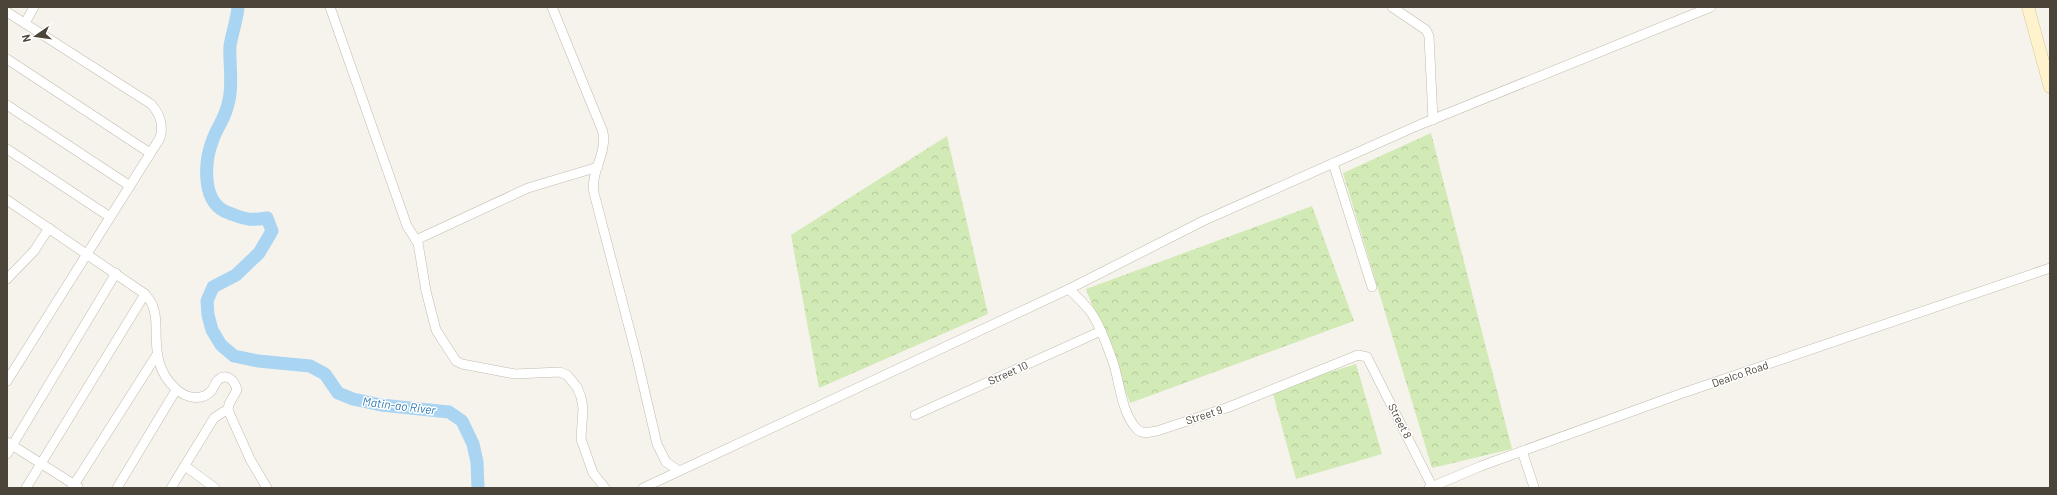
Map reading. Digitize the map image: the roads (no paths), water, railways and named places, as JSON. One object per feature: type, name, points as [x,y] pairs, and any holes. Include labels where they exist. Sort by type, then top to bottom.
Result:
[{"type":"street","points":[[24,23],[34,7]]},
{"type":"street","points":[[330,7],[407,226],[416,240],[434,325],[438,334],[456,361],[468,366],[515,374],[560,372],[567,375],[577,387],[581,397],[583,408],[581,439],[593,473],[605,488]]},
{"type":"street","points":[[552,7],[601,125],[604,145],[593,189],[636,354],[656,444],[666,462],[679,471]]},
{"type":"street","points":[[1392,7],[1426,30],[1429,36],[1433,120]]},
{"type":"street","points":[[643,488],[1069,289],[1203,221],[1433,120],[1712,7]]},
{"type":"street","points":[[2028,7],[2050,87]]},
{"type":"street","points":[[7,12],[151,104],[158,113],[162,131],[130,186],[7,381]]},
{"type":"street","points":[[7,59],[150,153]]},
{"type":"street","points":[[7,105],[130,186]]},
{"type":"street","points":[[7,149],[110,217]]},
{"type":"street","points":[[1333,163],[1372,287]]},
{"type":"street","points":[[416,240],[528,188],[598,167]]},
{"type":"street","points":[[7,200],[87,253],[145,294],[153,306],[156,316],[156,356],[165,377],[176,390],[186,396],[194,398],[202,397],[212,390],[218,380],[228,377],[232,380],[237,390],[229,404],[228,410],[250,459],[267,488]]},
{"type":"street","points":[[7,279],[34,251],[49,228]]},
{"type":"street","name":"Dealco Road","points":[[1431,487],[1522,451],[1680,394],[2050,268]]},
{"type":"street","points":[[7,454],[10,444],[116,273]]},
{"type":"street","points":[[1069,289],[1093,316],[1101,331]]},
{"type":"street","points":[[26,488],[145,294]]},
{"type":"street","name":"Street 9","points":[[1101,331],[1132,423],[1141,432],[1146,433],[1229,407],[1358,355],[1368,357]]},
{"type":"street","name":"Street 10","points":[[915,415],[1101,331]]},
{"type":"street","points":[[10,444],[75,487],[156,356]]},
{"type":"street","name":"Street 8","points":[[1368,357],[1431,487]]},
{"type":"street","points":[[116,488],[176,390]]},
{"type":"street","points":[[171,488],[214,418],[228,410]]},
{"type":"street","points":[[1522,451],[1534,488]]},
{"type":"street","points":[[185,466],[215,488]]},
{"type":"waterway","name":"Matin-ao River","points":[[238,7],[230,46],[231,86],[229,100],[226,111],[210,148],[207,181],[209,192],[213,201],[220,208],[229,213],[248,219],[267,218],[272,231],[259,253],[236,275],[213,287],[207,301],[208,315],[212,330],[221,345],[234,356],[258,361],[310,366],[325,374],[338,393],[353,399],[381,405],[449,412],[462,421],[473,444],[477,462],[478,488]]}]
